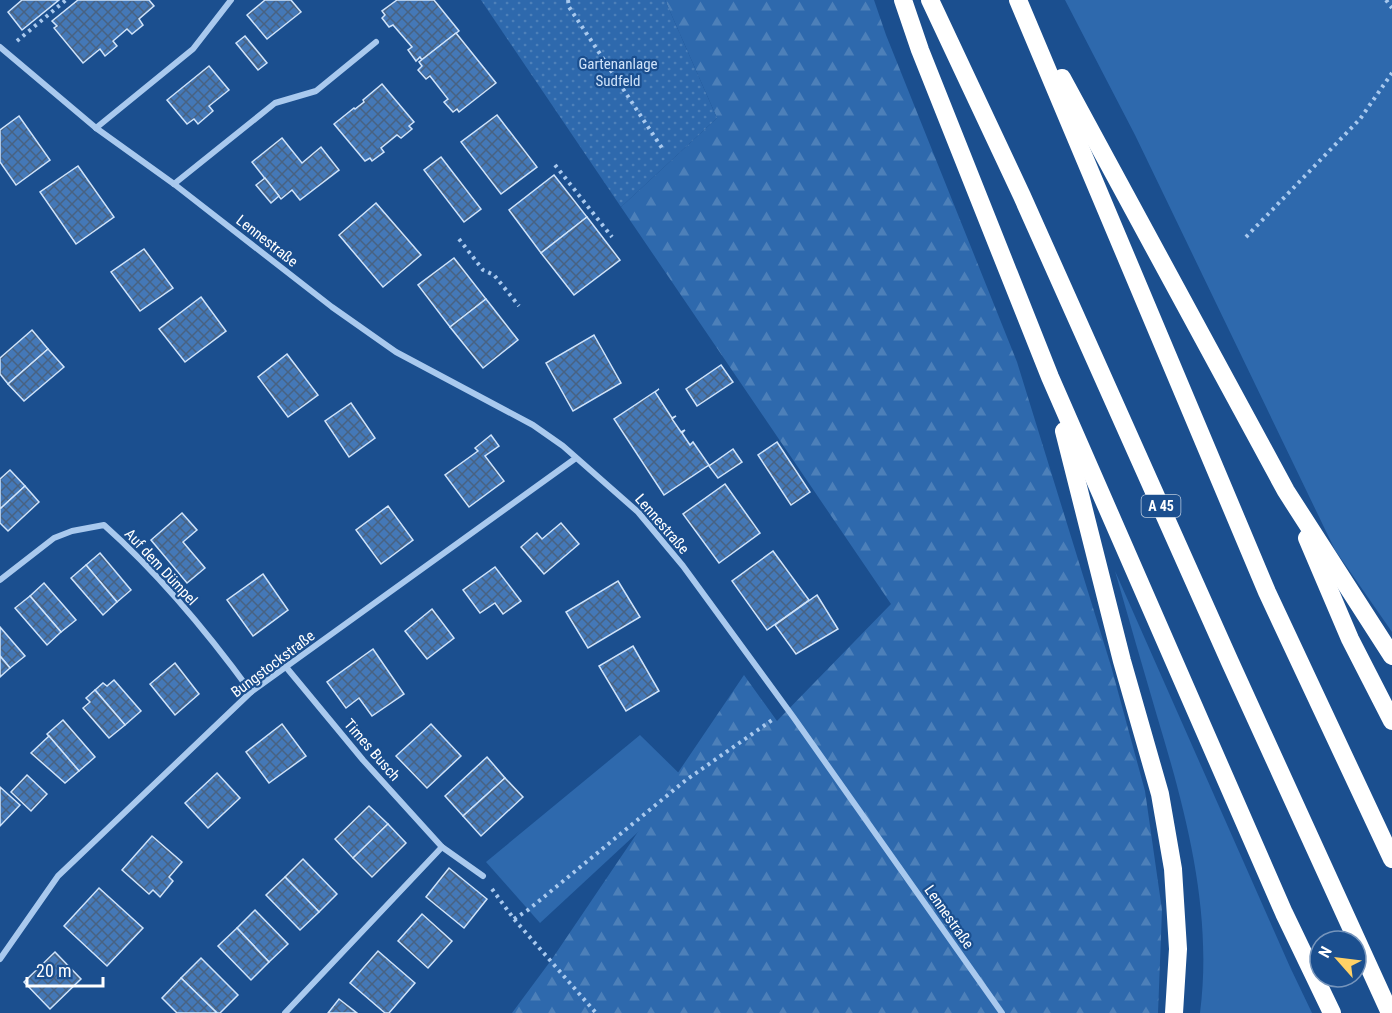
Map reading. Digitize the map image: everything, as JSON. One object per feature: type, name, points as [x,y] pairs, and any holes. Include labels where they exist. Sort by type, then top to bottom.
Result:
[{"type":"highway","points":[[903,0],[920,50],[1050,376],[1284,913],[1332,1013]]},
{"type":"highway","name":"A 45","points":[[930,0],[1022,196],[1390,1013]]},
{"type":"highway","points":[[1019,0],[1286,491],[1392,656]]},
{"type":"highway","points":[[1019,0],[1267,592],[1392,859]]},
{"type":"highway","points":[[1050,376],[1122,661],[1160,794],[1173,869],[1176,915],[1178,949],[1174,1013]]},
{"type":"highway","points":[[1286,491],[1350,639],[1392,721]]},
{"type":"street","points":[[96,128],[193,49],[231,0]]},
{"type":"street","points":[[174,184],[275,103],[316,91],[376,42]]},
{"type":"street","name":"Lennestraße","points":[[3,49],[96,128],[174,184],[332,307],[396,352],[533,425],[563,446],[611,487],[651,527],[683,566],[788,710],[1002,1013]]},
{"type":"street","name":"Bungstockstraße","points":[[0,958],[58,876],[251,692],[576,458]]},
{"type":"street","name":"Auf dem Dümpel","points":[[0,580],[54,538],[72,531],[104,525],[130,549],[188,613],[251,692]]},
{"type":"street","name":"Times Busch","points":[[286,667],[363,760],[442,847],[483,876]]},
{"type":"street","points":[[285,1013],[442,847]]},
{"type":"path","points":[[3,49],[66,0]]},
{"type":"path","points":[[568,0],[569,7],[664,152]]},
{"type":"path","points":[[1386,0],[1392,8]]},
{"type":"path","points":[[1246,237],[1360,118],[1392,73]]},
{"type":"path","points":[[555,165],[612,237]]},
{"type":"path","points":[[459,239],[483,270],[494,275],[519,306]]},
{"type":"path","points":[[514,919],[686,780],[788,710]]},
{"type":"path","points":[[483,876],[514,919],[596,1013]]},
{"type":"green space","name":"Gartenanlage Sudfeld","points":[[481,0],[665,0],[717,118],[621,207]]},
{"type":"green space","points":[[665,0],[874,0],[1017,362],[1111,666],[1145,791],[1162,910],[1158,1013],[512,1013],[552,959],[744,675],[777,721],[891,604],[621,207],[717,118]]},
{"type":"green space","points":[[1065,0],[1392,0],[1392,632],[1335,550],[1135,135]]},
{"type":"green space","points":[[1115,571],[1312,1013],[1200,1013],[1203,937],[1200,900],[1187,826]]},
{"type":"green space","points":[[640,735],[690,784],[540,923],[486,862]]},
{"type":"building","points":[[22,0],[59,0],[22,30],[8,12]]},
{"type":"building","points":[[78,0],[149,0],[154,6],[139,19],[143,25],[132,34],[127,29],[113,41],[117,46],[105,56],[100,49],[83,63],[54,28],[57,26],[52,21]]},
{"type":"building","points":[[265,0],[291,0],[301,12],[267,39],[247,15]]},
{"type":"building","points":[[397,0],[434,0],[459,31],[422,60],[420,57],[416,61],[408,50],[412,47],[393,25],[389,27],[382,18],[385,15],[382,11]]},
{"type":"building","points":[[456,33],[496,83],[459,112],[457,109],[453,112],[444,102],[448,99],[430,76],[426,79],[418,70],[422,66],[419,62]]},
{"type":"building","points":[[245,36],[267,63],[258,70],[236,43]]},
{"type":"building","points":[[209,66],[229,90],[209,106],[213,111],[198,124],[194,119],[187,124],[167,100]]},
{"type":"building","points":[[382,84],[414,122],[409,126],[412,129],[401,138],[397,135],[381,148],[384,152],[372,161],[370,158],[365,161],[334,124],[364,102],[363,100]]},
{"type":"building","points":[[497,115],[537,167],[501,194],[461,142]]},
{"type":"building","points":[[19,116],[50,160],[16,185],[0,162],[0,130]]},
{"type":"building","points":[[282,138],[302,163],[321,147],[339,170],[300,200],[292,190],[281,199],[252,162]]},
{"type":"building","points":[[441,157],[481,209],[464,222],[424,170]]},
{"type":"building","points":[[78,166],[114,217],[76,244],[40,192]]},
{"type":"building","points":[[554,175],[587,217],[541,253],[509,210]]},
{"type":"building","points":[[265,178],[279,196],[271,203],[256,185]]},
{"type":"building","points":[[376,203],[421,255],[383,287],[339,235]]},
{"type":"building","points":[[587,217],[620,260],[574,295],[541,253]]},
{"type":"building","points":[[144,249],[173,288],[140,311],[111,272]]},
{"type":"building","points":[[454,258],[486,299],[450,327],[418,285]]},
{"type":"building","points":[[201,297],[226,331],[185,362],[159,329]]},
{"type":"building","points":[[486,299],[518,340],[483,368],[450,327]]},
{"type":"building","points":[[32,330],[48,349],[8,384],[0,374],[0,358]]},
{"type":"building","points":[[594,335],[621,383],[573,411],[546,363]]},
{"type":"building","points":[[48,349],[64,367],[24,401],[8,384]]},
{"type":"building","points":[[287,354],[318,395],[288,417],[258,377]]},
{"type":"building","points":[[721,365],[733,382],[697,406],[686,389]]},
{"type":"building","points":[[659,389],[655,392],[672,418],[676,416],[672,419],[681,432],[685,430],[682,433],[690,445],[693,442],[709,465],[664,495],[614,419]]},
{"type":"building","points":[[351,403],[375,438],[349,457],[325,421]]},
{"type":"building","points":[[491,435],[499,446],[485,456],[504,481],[469,507],[445,475],[478,451],[475,448]]},
{"type":"building","points":[[777,442],[810,492],[791,505],[758,455]]},
{"type":"building","points":[[733,449],[742,462],[718,478],[709,466]]},
{"type":"building","points":[[10,470],[25,486],[0,509],[0,479]]},
{"type":"building","points":[[725,484],[760,533],[719,563],[683,514]]},
{"type":"building","points":[[25,486],[39,502],[8,531],[0,523],[0,509]]},
{"type":"building","points":[[388,506],[413,540],[381,564],[356,530]]},
{"type":"building","points":[[182,513],[197,530],[183,542],[205,568],[187,583],[151,540]]},
{"type":"building","points":[[561,523],[579,544],[544,574],[521,547],[537,533],[542,539]]},
{"type":"building","points":[[773,551],[809,600],[767,630],[732,581]]},
{"type":"building","points":[[100,553],[131,590],[117,602],[86,565]]},
{"type":"building","points":[[86,565],[117,602],[103,615],[71,578]]},
{"type":"building","points":[[495,567],[521,601],[503,614],[495,603],[480,613],[463,590]]},
{"type":"building","points":[[263,574],[288,610],[253,636],[227,600]]},
{"type":"building","points":[[618,581],[640,617],[588,648],[566,612]]},
{"type":"building","points":[[44,583],[76,620],[61,632],[30,596]]},
{"type":"building","points":[[817,595],[838,629],[796,654],[775,625]]},
{"type":"building","points":[[30,596],[61,632],[47,645],[15,608]]},
{"type":"building","points":[[432,609],[454,638],[427,659],[405,631]]},
{"type":"building","points":[[0,627],[25,656],[10,668],[0,656]]},
{"type":"building","points":[[633,646],[659,691],[626,711],[599,666]]},
{"type":"building","points":[[373,649],[404,694],[372,716],[359,698],[346,708],[327,682]]},
{"type":"building","points":[[0,656],[10,668],[0,677]]},
{"type":"building","points":[[175,663],[199,694],[175,715],[150,684]]},
{"type":"building","points":[[114,680],[141,711],[125,725],[95,690],[103,683],[107,686]]},
{"type":"building","points":[[95,690],[125,725],[109,738],[83,708],[90,702],[86,698]]},
{"type":"building","points":[[63,720],[95,757],[79,771],[47,734]]},
{"type":"building","points":[[282,724],[306,756],[269,783],[246,752]]},
{"type":"building","points":[[431,724],[461,756],[427,788],[396,756]]},
{"type":"building","points":[[49,736],[79,771],[65,783],[31,753]]},
{"type":"building","points":[[487,757],[505,778],[463,816],[445,796]]},
{"type":"building","points":[[217,773],[240,798],[208,828],[185,803]]},
{"type":"building","points":[[27,775],[47,794],[31,811],[11,792]]},
{"type":"building","points":[[505,778],[523,797],[481,836],[463,816]]},
{"type":"building","points":[[0,787],[20,805],[0,826]]},
{"type":"building","points":[[369,806],[388,824],[353,858],[335,839]]},
{"type":"building","points":[[388,824],[406,843],[372,877],[353,858]]},
{"type":"building","points":[[152,836],[182,862],[169,877],[173,881],[160,897],[153,890],[149,894],[122,870]]},
{"type":"building","points":[[303,859],[337,894],[319,912],[285,877]]},
{"type":"building","points":[[449,868],[487,899],[464,928],[426,897]]},
{"type":"building","points":[[285,877],[319,912],[300,930],[266,895]]},
{"type":"building","points":[[99,888],[143,928],[107,966],[64,926]]},
{"type":"building","points":[[255,910],[288,944],[269,962],[237,928]]},
{"type":"building","points":[[422,914],[452,941],[428,968],[398,941]]},
{"type":"building","points":[[237,928],[269,962],[251,980],[218,946]]},
{"type":"building","points":[[378,951],[415,983],[389,1013],[385,1013],[350,983]]},
{"type":"building","points":[[55,952],[81,979],[50,1009],[24,982]]},
{"type":"building","points":[[201,958],[238,995],[220,1013],[217,1013],[181,978]]},
{"type":"building","points":[[181,978],[217,1013],[177,1013],[162,998]]},
{"type":"building","points":[[339,999],[357,1013],[328,1013]]}]
